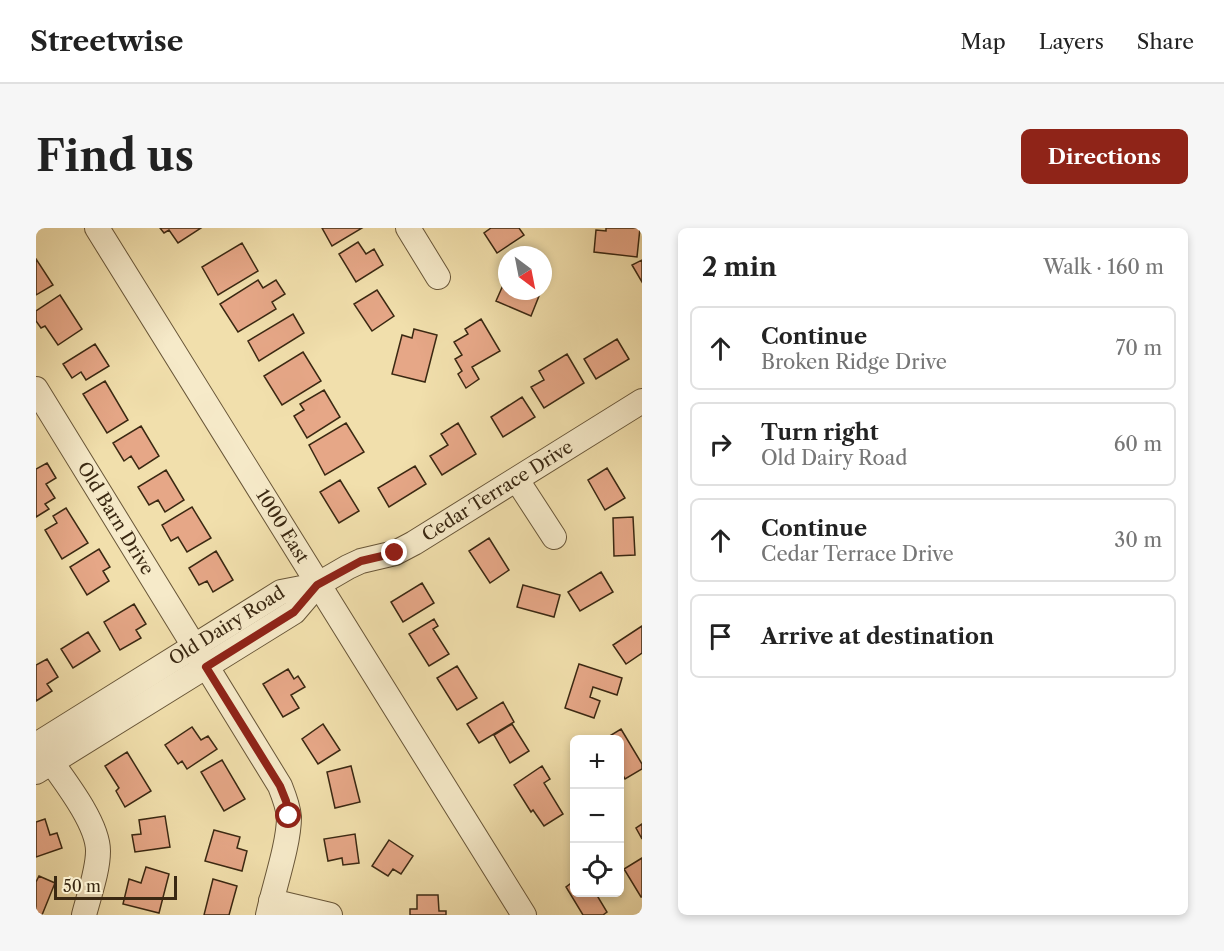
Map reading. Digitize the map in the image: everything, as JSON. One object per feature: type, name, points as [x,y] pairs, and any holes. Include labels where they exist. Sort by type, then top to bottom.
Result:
[{"type":"street","name":"1000 East","points":[[97,228],[524,915]]},
{"type":"street","points":[[408,228],[438,277]]},
{"type":"street","name":"Old Barn Drive","points":[[36,389],[280,786],[289,816],[269,908]]},
{"type":"street","name":"Cedar Terrace Drive","points":[[317,585],[361,561],[395,553],[414,543],[642,401]]},
{"type":"street","points":[[517,480],[554,537]]},
{"type":"street","name":"Old Dairy Road","points":[[41,756],[201,656],[281,592],[317,585]]},
{"type":"street","points":[[41,756],[86,815],[95,832],[98,850],[84,915]]},
{"type":"street","points":[[269,908],[330,915]]},
{"type":"building","points":[[160,228],[201,228],[178,243],[169,230],[164,233]]},
{"type":"building","points":[[322,228],[362,228],[332,246]]},
{"type":"building","points":[[491,228],[519,228],[524,235],[508,246],[498,246],[497,253],[484,233]]},
{"type":"building","points":[[606,228],[640,228],[637,257],[594,252],[596,230],[606,231]]},
{"type":"building","points":[[358,242],[366,254],[374,249],[383,265],[356,282],[339,254]]},
{"type":"building","points":[[242,243],[258,271],[218,295],[202,267]]},
{"type":"building","points":[[36,259],[53,285],[36,295]]},
{"type":"building","points":[[642,260],[642,282],[632,265]]},
{"type":"building","points":[[258,280],[263,288],[276,280],[285,294],[272,302],[276,309],[238,332],[220,304]]},
{"type":"building","points":[[377,290],[394,316],[372,331],[354,304]]},
{"type":"building","points":[[60,295],[82,329],[58,345],[45,326],[41,328],[36,321],[36,311]]},
{"type":"building","points":[[498,296],[498,300],[537,300],[531,316],[496,301]]},
{"type":"building","points":[[293,314],[304,333],[259,361],[248,341]]},
{"type":"building","points":[[481,319],[500,351],[472,367],[479,379],[466,388],[458,374],[462,371],[455,359],[462,355],[454,342],[468,334],[465,329]]},
{"type":"building","points":[[414,329],[437,335],[425,382],[392,374],[402,335],[412,338]]},
{"type":"building","points":[[617,339],[629,359],[596,379],[584,359]]},
{"type":"building","points":[[95,344],[109,366],[86,380],[81,372],[72,378],[63,364]]},
{"type":"building","points":[[303,352],[321,381],[282,405],[264,376]]},
{"type":"building","points":[[567,354],[584,383],[544,408],[531,387],[544,380],[539,371]]},
{"type":"building","points":[[105,381],[128,420],[107,433],[83,394]]},
{"type":"building","points":[[324,390],[340,417],[307,438],[294,416],[304,410],[300,404]]},
{"type":"building","points":[[522,397],[535,417],[503,437],[491,417]]},
{"type":"building","points":[[346,423],[364,452],[325,475],[309,445]]},
{"type":"building","points":[[458,423],[476,454],[442,475],[430,456],[448,445],[441,434]]},
{"type":"building","points":[[141,426],[159,456],[139,469],[131,456],[124,461],[113,443]]},
{"type":"building","points":[[47,463],[56,478],[46,484],[55,498],[45,504],[49,509],[36,517],[36,469]]},
{"type":"building","points":[[415,466],[426,484],[389,507],[378,488]]},
{"type":"building","points":[[607,468],[625,498],[605,510],[588,480]]},
{"type":"building","points":[[166,470],[184,500],[165,512],[158,500],[149,505],[138,487]]},
{"type":"building","points":[[340,480],[359,511],[339,523],[320,492]]},
{"type":"building","points":[[192,507],[211,538],[187,552],[178,537],[171,541],[162,525]]},
{"type":"building","points":[[66,508],[88,543],[62,559],[45,530],[57,523],[53,516]]},
{"type":"building","points":[[633,517],[635,555],[614,556],[613,518]]},
{"type":"building","points":[[489,538],[509,570],[490,583],[469,551]]},
{"type":"building","points":[[99,549],[110,567],[103,571],[109,581],[87,595],[70,567]]},
{"type":"building","points":[[216,551],[233,580],[213,592],[207,581],[199,585],[189,568]]},
{"type":"building","points":[[601,572],[613,592],[580,611],[568,592]]},
{"type":"building","points":[[422,583],[434,603],[403,622],[391,602]]},
{"type":"building","points":[[523,585],[560,595],[554,617],[517,607]]},
{"type":"building","points":[[134,604],[146,624],[136,630],[141,638],[120,650],[104,622]]},
{"type":"building","points":[[434,619],[438,626],[433,629],[449,654],[429,666],[409,634]]},
{"type":"building","points":[[642,626],[642,653],[626,664],[613,645]]},
{"type":"building","points":[[88,632],[100,651],[73,668],[61,649]]},
{"type":"building","points":[[47,659],[58,677],[47,684],[52,691],[36,701],[36,665]]},
{"type":"building","points":[[579,664],[622,678],[617,695],[593,687],[590,697],[600,701],[594,718],[565,708]]},
{"type":"building","points":[[457,666],[477,698],[457,710],[437,678]]},
{"type":"building","points":[[288,669],[294,679],[298,676],[305,687],[291,695],[299,708],[283,717],[263,684]]},
{"type":"building","points":[[503,702],[514,722],[479,743],[467,724]]},
{"type":"building","points":[[323,724],[340,750],[318,764],[302,739]]},
{"type":"building","points":[[512,724],[529,751],[510,763],[494,735]]},
{"type":"building","points":[[192,727],[201,740],[208,736],[217,749],[187,769],[182,761],[178,764],[165,745]]},
{"type":"building","points":[[621,729],[642,764],[642,769],[625,779],[624,735],[611,735]]},
{"type":"building","points":[[127,752],[151,791],[125,807],[116,791],[119,788],[105,766]]},
{"type":"building","points":[[222,760],[245,799],[224,811],[201,772]]},
{"type":"building","points":[[351,766],[360,802],[335,808],[327,772]]},
{"type":"building","points":[[542,766],[550,779],[544,783],[563,814],[544,826],[533,810],[531,812],[514,785]]},
{"type":"building","points":[[165,816],[170,847],[135,852],[132,835],[141,834],[139,820]]},
{"type":"building","points":[[45,819],[50,835],[57,833],[62,848],[36,857],[36,822]]},
{"type":"building","points":[[642,824],[642,839],[636,828]]},
{"type":"building","points":[[214,830],[240,837],[237,848],[247,851],[242,871],[205,861]]},
{"type":"building","points":[[355,834],[359,863],[343,865],[342,858],[328,861],[324,839]]},
{"type":"building","points":[[389,840],[413,856],[401,874],[393,869],[388,876],[372,866]]},
{"type":"building","points":[[642,858],[642,897],[641,897],[624,869]]},
{"type":"building","points":[[146,867],[169,874],[159,913],[123,904],[129,879],[141,883]]},
{"type":"building","points":[[39,876],[55,883],[42,915],[36,915],[36,882]]},
{"type":"building","points":[[213,879],[237,886],[229,915],[204,915]]},
{"type":"building","points":[[417,895],[438,895],[439,911],[446,911],[446,915],[410,915],[410,909],[417,909]]},
{"type":"building","points":[[572,897],[598,897],[607,912],[603,915],[583,915]]},
{"type":"route","points":[[289,816],[280,786],[206,667],[294,612],[317,585],[361,561],[395,553]]}]
